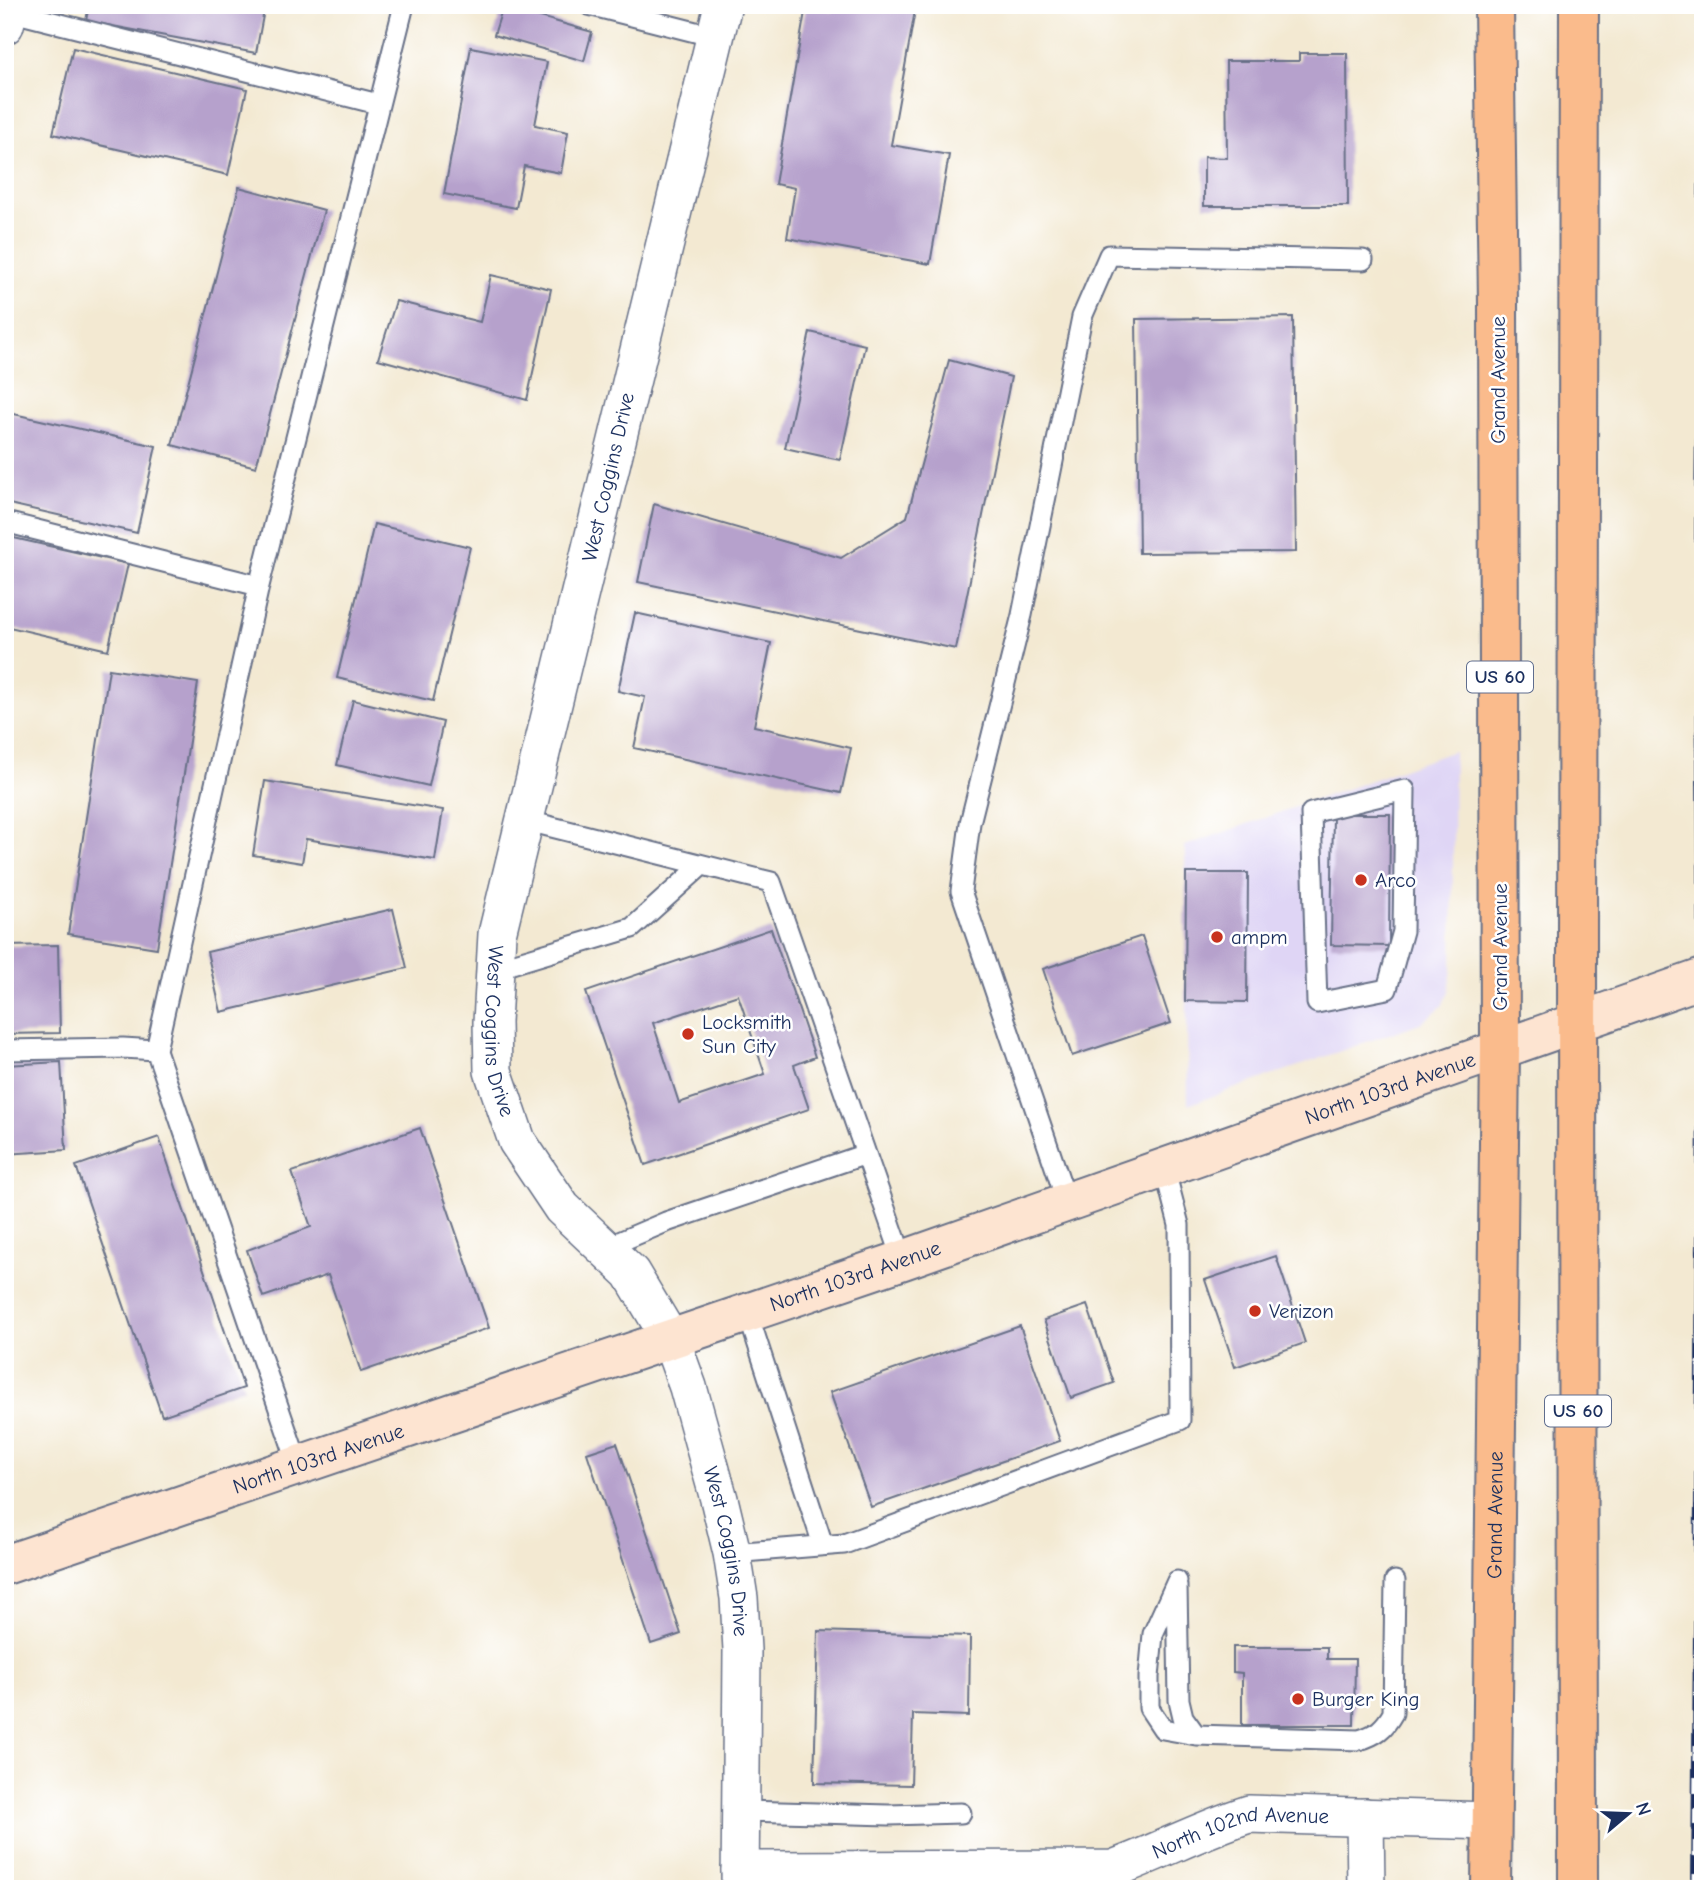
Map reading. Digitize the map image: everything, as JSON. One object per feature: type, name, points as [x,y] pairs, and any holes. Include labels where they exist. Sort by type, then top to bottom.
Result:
[{"type":"highway","name":"Grand Avenue","points":[[1491,1889],[1500,1049],[1498,304],[1494,5]]},
{"type":"highway","name":"US 60","points":[[1578,1889],[1579,5]]},
{"type":"street","name":"West Coggins Drive","points":[[719,21],[497,934],[492,1022],[493,1071],[517,1142],[562,1208],[631,1273],[671,1340],[688,1387],[732,1553],[739,1598],[742,1650],[740,1879]]},
{"type":"street","name":"North 103rd Avenue","points":[[5,1565],[903,1261],[1703,978]]},
{"type":"street","name":"North 102nd Avenue","points":[[740,1879],[1029,1880],[1112,1869],[1163,1850],[1214,1825],[1249,1814],[1491,1821]]},
{"type":"street","points":[[1365,1817],[1366,1889]]},
{"type":"lane","points":[[299,1467],[156,1050],[259,586],[404,5]]},
{"type":"lane","points":[[589,5],[719,21]]},
{"type":"lane","points":[[8,14],[379,104]]},
{"type":"lane","points":[[1067,1202],[961,891],[970,823],[1023,615],[1082,317],[1109,255],[1363,260]]},
{"type":"lane","points":[[5,522],[259,586]]},
{"type":"lane","points":[[1405,790],[1403,931],[1387,989],[1317,1003],[1311,813],[1405,790]]},
{"type":"lane","points":[[524,820],[771,882],[903,1261]]},
{"type":"lane","points":[[495,969],[632,928],[702,865]]},
{"type":"lane","points":[[5,1050],[156,1050]]},
{"type":"lane","points":[[605,1248],[666,1222],[866,1154]]},
{"type":"lane","points":[[732,1553],[844,1544],[1180,1420],[1179,1225],[1164,1167]]},
{"type":"lane","points":[[748,1314],[823,1545]]},
{"type":"lane","points":[[1196,1735],[1184,1717],[1179,1700],[1177,1581],[1153,1634],[1149,1676],[1149,1708],[1163,1729],[1196,1735],[1359,1740],[1375,1736],[1393,1713],[1395,1581]]},
{"type":"lane","points":[[741,1811],[889,1815],[961,1813]]},
{"type":"shaded area","points":[[1454,751],[1452,967],[1449,991],[1442,1006],[1423,1022],[1188,1105],[1185,846]]},
{"type":"building","points":[[89,5],[265,5],[256,53],[86,21]]},
{"type":"building","points":[[834,5],[916,5],[891,145],[949,155],[930,264],[787,238],[795,188],[775,184],[806,6],[833,11]]},
{"type":"building","points":[[503,6],[592,32],[584,61],[494,35]]},
{"type":"building","points":[[471,47],[547,62],[535,125],[568,132],[561,173],[524,166],[516,208],[444,194]]},
{"type":"building","points":[[73,48],[247,89],[228,175],[53,134]]},
{"type":"building","points":[[1299,53],[1347,53],[1348,206],[1204,206],[1204,157],[1227,158],[1226,61],[1299,61]]},
{"type":"building","points":[[239,187],[324,210],[256,467],[172,445]]},
{"type":"building","points":[[491,275],[551,289],[527,400],[378,359],[396,301],[480,322]]},
{"type":"building","points":[[1293,317],[1296,552],[1139,553],[1136,319]]},
{"type":"building","points":[[810,332],[865,345],[840,460],[785,448]]},
{"type":"building","points":[[949,360],[1011,377],[956,649],[638,582],[654,504],[841,558],[907,517]]},
{"type":"building","points":[[5,412],[156,446],[137,533],[5,503]]},
{"type":"building","points":[[374,524],[470,547],[433,701],[337,678]]},
{"type":"building","points":[[5,536],[128,564],[108,650],[5,626]]},
{"type":"building","points":[[635,613],[771,643],[754,726],[851,748],[841,793],[634,748],[645,697],[618,691]]},
{"type":"building","points":[[109,669],[198,683],[157,948],[68,934]]},
{"type":"building","points":[[353,700],[443,722],[429,786],[337,765]]},
{"type":"building","points":[[265,781],[443,810],[435,860],[306,839],[302,863],[253,855]]},
{"type":"building","name":"Arco","points":[[1333,814],[1390,814],[1389,946],[1331,945]]},
{"type":"building","name":"ampm","points":[[1186,873],[1248,873],[1247,1002],[1185,1001]]},
{"type":"building","points":[[393,909],[407,968],[221,1012],[207,952]]},
{"type":"building","points":[[771,929],[815,1057],[794,1065],[809,1109],[645,1165],[586,992]],"holes":[[[738,995],[765,1074],[679,1103],[653,1023]]]},
{"type":"building","points":[[1142,936],[1171,1023],[1072,1056],[1043,969]]},
{"type":"building","points":[[58,945],[60,1033],[5,1034],[5,946]]},
{"type":"building","points":[[61,1062],[66,1150],[5,1154],[5,1065]]},
{"type":"building","points":[[420,1128],[489,1328],[361,1372],[328,1275],[263,1297],[247,1250],[311,1227],[292,1172]]},
{"type":"building","points":[[159,1137],[244,1388],[162,1416],[76,1166]]},
{"type":"building","name":"Verizon","points":[[1276,1256],[1305,1343],[1235,1367],[1205,1280]]},
{"type":"building","points":[[1087,1305],[1114,1383],[1071,1398],[1044,1320]]},
{"type":"building","points":[[1020,1326],[1060,1441],[871,1507],[830,1392]]},
{"type":"building","points":[[617,1443],[681,1634],[651,1644],[587,1453]]},
{"type":"building","points":[[818,1631],[970,1636],[969,1716],[913,1714],[911,1785],[814,1783]]},
{"type":"building","name":"Burger King","points":[[1233,1647],[1327,1647],[1327,1659],[1355,1659],[1354,1725],[1242,1725],[1242,1673],[1233,1672]]},
{"type":"railway","points":[[1695,1889],[1702,979],[1698,538],[1703,5]]},
{"type":"place","name":"Arco","points":[[1361,880]]},
{"type":"place","name":"ampm","points":[[1217,937]]},
{"type":"place","name":"Locksmith Sun City","points":[[688,1034]]},
{"type":"place","name":"Verizon","points":[[1255,1311]]},
{"type":"place","name":"Burger King","points":[[1298,1699]]}]
